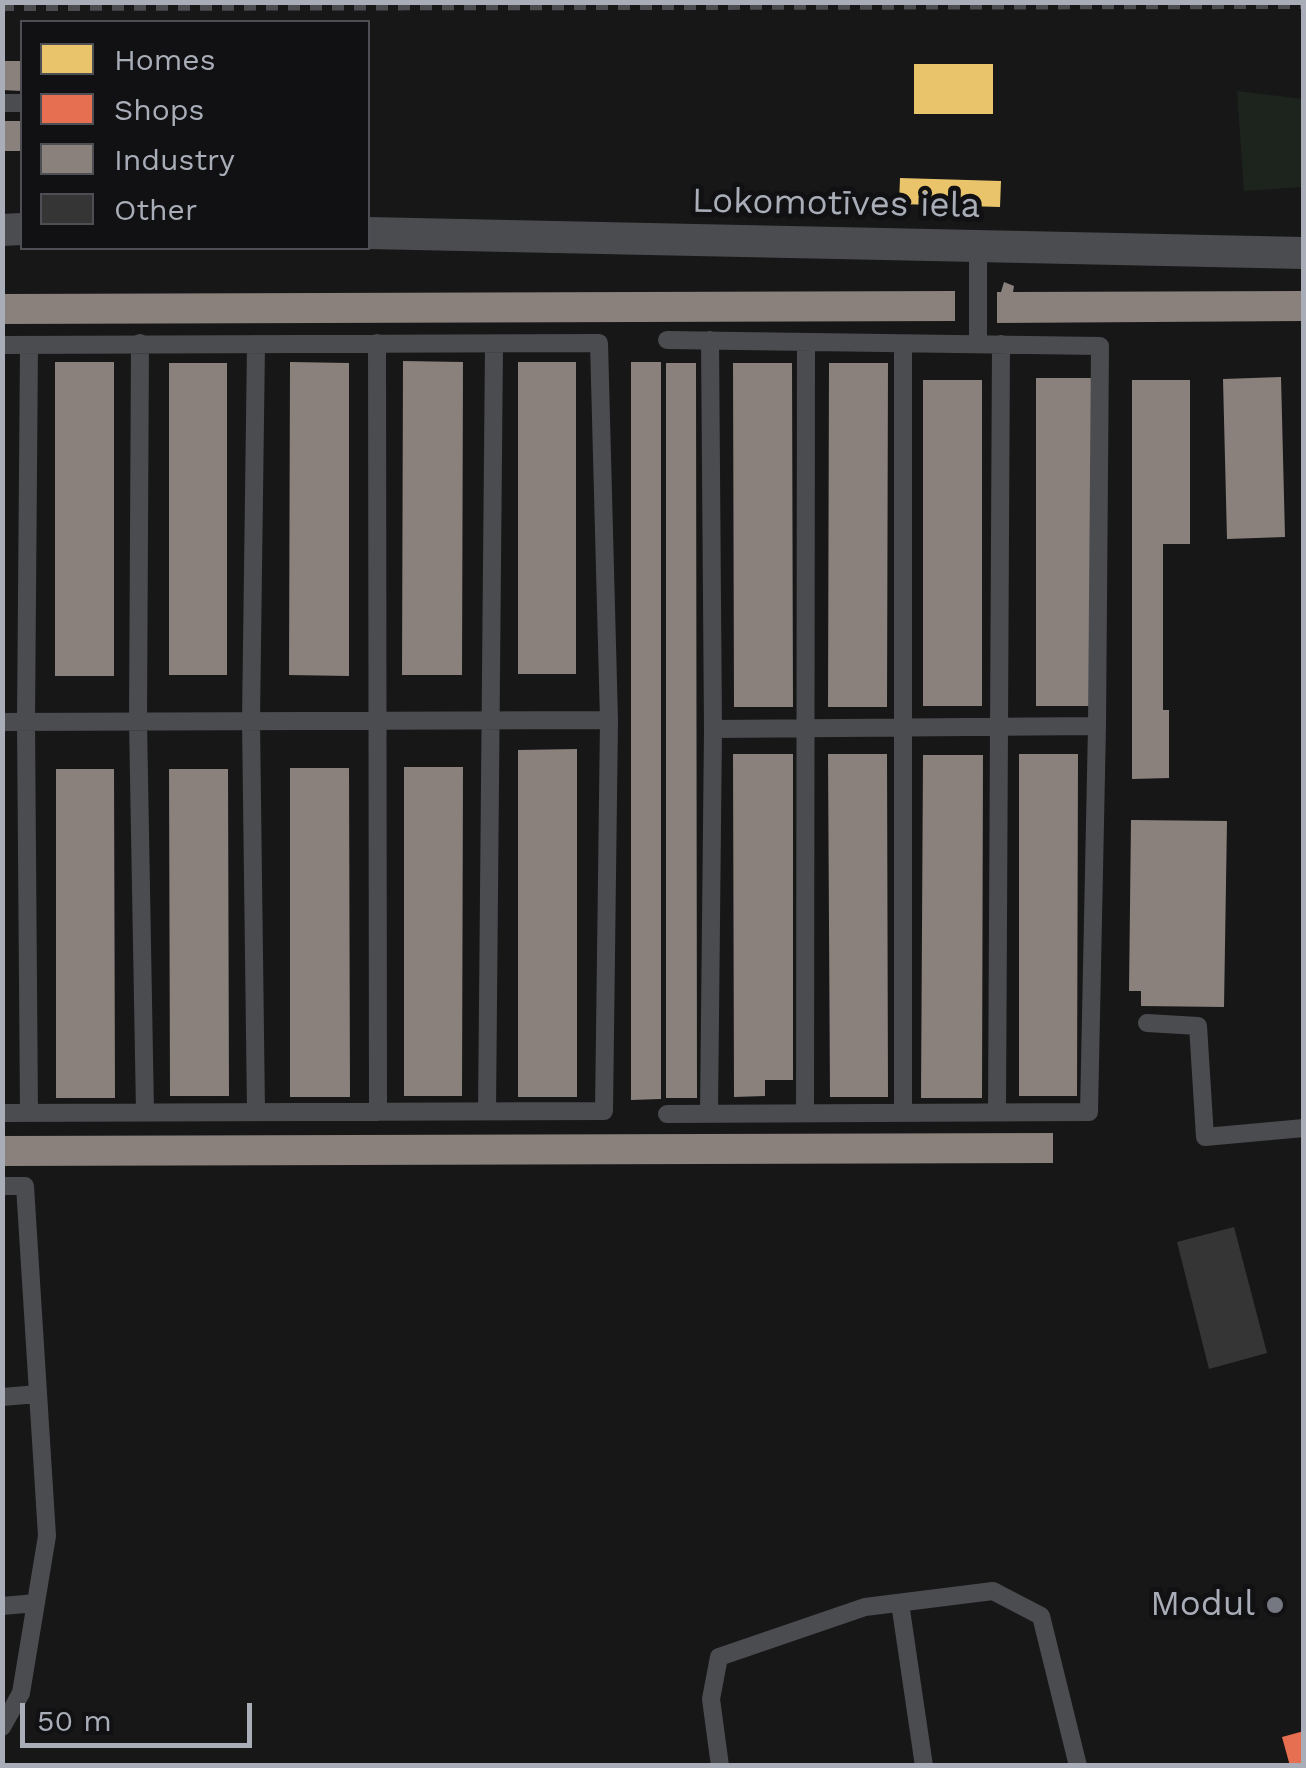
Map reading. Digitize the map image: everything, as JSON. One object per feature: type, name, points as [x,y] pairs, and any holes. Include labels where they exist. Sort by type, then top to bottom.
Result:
[{"type":"street","name":"Lokomotīves iela","points":[[370,232],[1304,253]]},
{"type":"lane","points":[[978,247],[978,344]]},
{"type":"lane","points":[[667,340],[1100,346],[1088,1112],[667,1114]]},
{"type":"lane","points":[[709,1113],[713,729],[710,340]]},
{"type":"lane","points":[[377,343],[378,1112]]},
{"type":"lane","points":[[805,1113],[806,343]]},
{"type":"lane","points":[[140,344],[138,722],[145,1112]]},
{"type":"lane","points":[[256,344],[252,721],[256,1112]]},
{"type":"lane","points":[[2,345],[599,344],[608,720],[604,1110],[2,1113]]},
{"type":"lane","points":[[903,344],[903,1113]]},
{"type":"lane","points":[[997,1112],[1002,344]]},
{"type":"lane","points":[[28,1113],[29,345]]},
{"type":"lane","points":[[487,1111],[494,345]]},
{"type":"lane","points":[[2,722],[608,720]]},
{"type":"lane","points":[[713,729],[1097,726]]},
{"type":"lane","points":[[1147,1023],[1198,1026],[1205,1137],[1304,1128]]},
{"type":"lane","points":[[2,1186],[25,1186],[47,1536],[21,1693],[2,1727]]},
{"type":"lane","points":[[2,1397],[38,1394]]},
{"type":"lane","points":[[720,1766],[711,1699],[719,1657],[865,1607],[993,1592],[1041,1616],[1078,1766]]},
{"type":"lane","points":[[900,1603],[924,1766]]},
{"type":"lane","points":[[2,1606],[36,1604]]},
{"type":"shaded area","points":[[1237,91],[1303,99],[1303,187],[1244,191]]},
{"type":"building: Homes","points":[[914,64],[993,64],[993,114],[914,114]]},
{"type":"building: Homes","points":[[900,178],[1001,181],[1000,207],[899,204]]},
{"type":"building: Shops","points":[[1304,1731],[1304,1766],[1290,1766],[1282,1737]]},
{"type":"building: Industry","points":[[2,61],[20,61],[20,91],[2,90]]},
{"type":"building: Industry","points":[[2,121],[20,121],[20,151],[2,151]]},
{"type":"building: Industry","points":[[1004,282],[1014,286],[1013,292],[1304,291],[1304,321],[997,323],[997,292],[1001,292]]},
{"type":"building: Industry","points":[[955,291],[955,321],[2,324],[2,294]]},
{"type":"building: Industry","points":[[403,361],[463,362],[462,675],[402,675]]},
{"type":"building: Industry","points":[[55,362],[114,362],[114,676],[55,676]]},
{"type":"building: Industry","points":[[290,362],[349,363],[349,676],[289,675]]},
{"type":"building: Industry","points":[[518,362],[576,362],[576,674],[518,674]]},
{"type":"building: Industry","points":[[631,362],[661,362],[661,1099],[631,1100]]},
{"type":"building: Industry","points":[[169,363],[227,363],[227,675],[169,675]]},
{"type":"building: Industry","points":[[666,363],[696,363],[697,1098],[666,1098]]},
{"type":"building: Industry","points":[[733,363],[792,363],[793,707],[734,707]]},
{"type":"building: Industry","points":[[829,363],[888,363],[887,707],[828,707]]},
{"type":"building: Industry","points":[[1281,377],[1285,537],[1227,539],[1223,379]]},
{"type":"building: Industry","points":[[1036,378],[1095,378],[1095,706],[1036,706]]},
{"type":"building: Industry","points":[[923,380],[982,380],[982,706],[923,706]]},
{"type":"building: Industry","points":[[1132,380],[1190,380],[1190,544],[1163,544],[1163,710],[1169,710],[1169,778],[1132,779]]},
{"type":"building: Industry","points":[[577,749],[577,1097],[518,1097],[518,750]]},
{"type":"building: Industry","points":[[733,754],[793,754],[793,1080],[765,1080],[765,1096],[734,1097]]},
{"type":"building: Industry","points":[[828,754],[887,754],[888,1097],[830,1097]]},
{"type":"building: Industry","points":[[1019,754],[1078,754],[1077,1096],[1019,1096]]},
{"type":"building: Industry","points":[[923,755],[983,755],[982,1098],[921,1098]]},
{"type":"building: Industry","points":[[404,767],[463,767],[462,1096],[404,1096]]},
{"type":"building: Industry","points":[[290,768],[349,768],[350,1097],[290,1097]]},
{"type":"building: Industry","points":[[56,769],[114,769],[115,1098],[56,1098]]},
{"type":"building: Industry","points":[[169,769],[228,769],[229,1096],[170,1096]]},
{"type":"building: Industry","points":[[1131,820],[1227,821],[1224,1007],[1141,1006],[1141,991],[1129,991]]},
{"type":"building: Industry","points":[[1053,1133],[1053,1163],[2,1166],[2,1136]]},
{"type":"building: Other","points":[[1234,1227],[1267,1353],[1209,1369],[1177,1242]]},
{"type":"railway","points":[[2,7],[1304,5]]},
{"type":"place","name":"Modul","points":[[1275,1605]]}]
